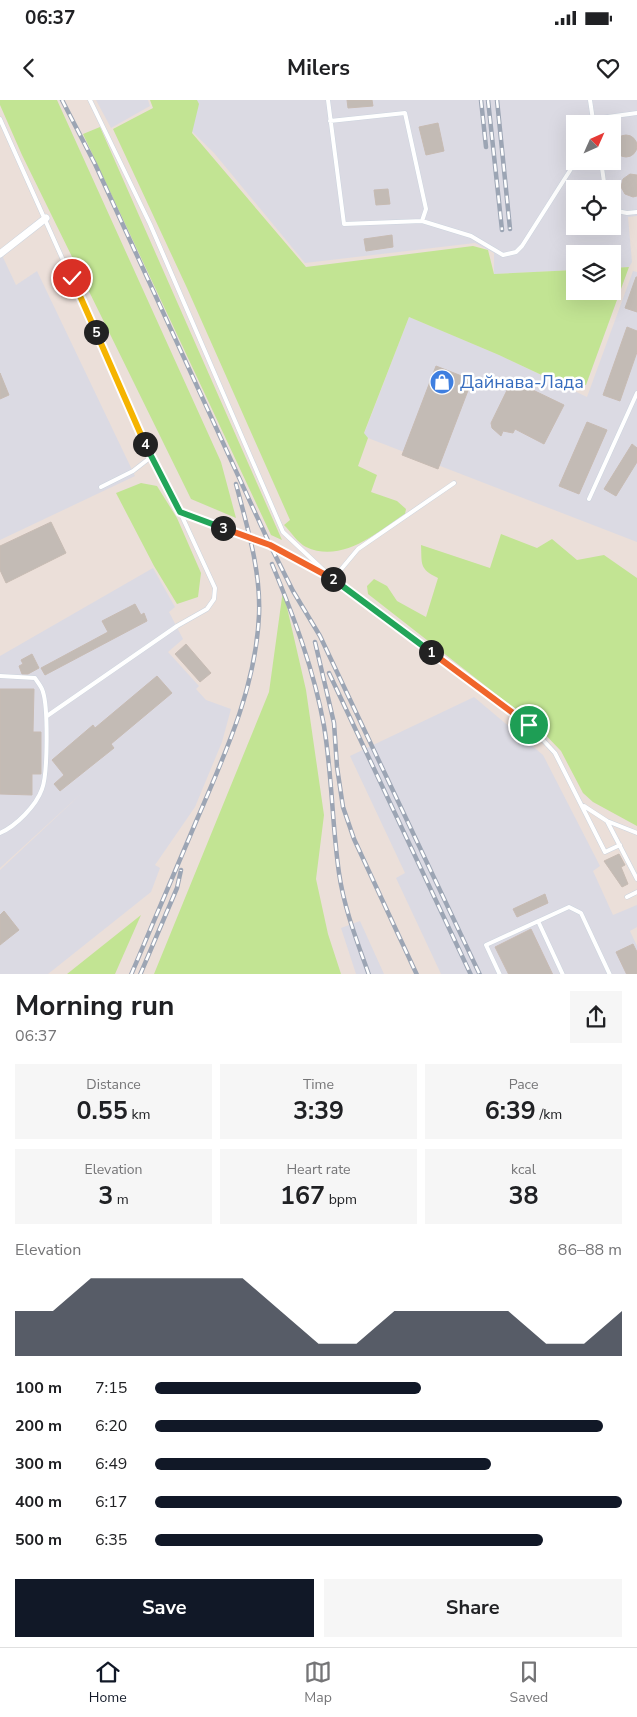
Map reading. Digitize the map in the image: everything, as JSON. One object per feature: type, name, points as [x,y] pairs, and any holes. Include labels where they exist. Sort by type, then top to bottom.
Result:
[{"type":"street","points":[[0,254],[46,218]]},
{"type":"lane","points":[[90,100],[150,224],[283,532],[333,579],[529,725],[555,753],[584,806],[606,852],[620,845]]},
{"type":"lane","points":[[328,100],[344,224],[422,220],[471,236],[502,255],[512,254],[522,246],[570,170]]},
{"type":"lane","points":[[590,100],[592,115]]},
{"type":"lane","points":[[621,116],[637,113]]},
{"type":"lane","points":[[330,121],[405,114],[426,209],[422,220]]},
{"type":"lane","points":[[0,118],[151,457],[180,512],[215,588],[214,599],[207,609],[177,626],[47,716]]},
{"type":"lane","points":[[621,212],[637,212]]},
{"type":"lane","points":[[589,500],[637,393]]},
{"type":"lane","points":[[101,487],[133,471],[151,457]]},
{"type":"lane","points":[[333,579],[358,549],[454,482]]},
{"type":"lane","points":[[0,676],[35,678],[43,691],[47,716],[43,786],[38,798],[18,821],[0,833]]},
{"type":"lane","points":[[584,806],[608,821],[637,833]]},
{"type":"lane","points":[[608,821],[637,879]]},
{"type":"lane","points":[[627,897],[637,892]]},
{"type":"lane","points":[[500,974],[486,945],[570,907],[581,913],[610,974]]},
{"type":"lane","points":[[538,921],[563,974]]},
{"type":"path","points":[[180,512],[270,545],[317,570]]},
{"type":"shaded area","points":[[96,100],[148,100],[150,106],[111,128]]},
{"type":"shaded area","points":[[160,100],[637,100],[637,216],[628,217],[632,262],[629,267],[621,268],[621,245],[566,245],[566,270],[494,274],[494,253],[475,243],[305,263],[214,153]]},
{"type":"shaded area","points":[[0,251],[16,285],[37,271],[135,476],[0,540]]},
{"type":"shaded area","points":[[633,271],[637,272],[637,542],[368,438],[364,434],[409,317],[499,355],[587,397]]},
{"type":"shaded area","points":[[153,568],[175,607],[169,612],[183,639],[168,652],[199,686],[196,689],[206,700],[231,709],[222,742],[195,807],[155,865],[160,868],[151,892],[48,974],[0,974],[0,870],[83,792],[0,868],[0,656]]},
{"type":"shaded area","points":[[474,697],[543,755],[600,866],[593,871],[613,915],[637,905],[637,927],[630,931],[637,946],[637,974],[441,974],[396,878],[405,873],[350,756]]},
{"type":"shaded area","points":[[360,921],[384,974],[356,974],[341,928]]},
{"type":"green space","points":[[0,100],[57,100],[221,462],[236,518],[191,499],[22,155],[0,105]]},
{"type":"green space","points":[[150,100],[197,100],[199,104],[192,133],[306,267],[473,246],[488,250],[494,274],[566,270],[566,300],[617,300],[586,385],[565,386],[499,355],[409,317],[364,433],[368,438],[358,466],[377,475],[371,492],[397,501],[406,509],[405,514],[371,537],[346,549],[333,552],[319,551],[306,547],[284,525],[290,520],[187,288],[113,129],[153,108]]},
{"type":"green space","points":[[100,127],[282,540],[271,535],[83,134]]},
{"type":"green space","points":[[629,267],[621,289],[621,268]]},
{"type":"green space","points":[[141,483],[157,486],[177,518],[201,573],[198,597],[177,604],[154,566],[116,493]]},
{"type":"green space","points":[[501,534],[537,548],[552,539],[577,560],[604,555],[637,578],[637,826],[593,802],[583,793],[561,751],[537,726],[368,594],[367,586],[374,579],[387,586],[397,601],[426,617],[438,578],[425,569],[421,557],[421,545],[490,568]]},
{"type":"green space","points":[[283,590],[306,690],[324,815],[316,879],[328,934],[341,974],[154,974],[269,692]]},
{"type":"green space","points":[[141,915],[115,974],[67,974]]},
{"type":"building","points":[[347,100],[372,100],[373,106],[348,108]]},
{"type":"building","points":[[438,123],[444,151],[426,155],[419,127]]},
{"type":"building","points":[[621,136],[630,136],[637,146],[634,154],[626,157],[621,156]]},
{"type":"building","points":[[630,174],[637,175],[637,196],[633,197],[625,194],[621,187],[623,179]]},
{"type":"building","points":[[388,189],[390,204],[376,205],[374,190]]},
{"type":"building","points":[[392,235],[393,247],[366,251],[364,239]]},
{"type":"building","points":[[637,277],[637,312],[625,308]]},
{"type":"building","points":[[627,327],[637,331],[637,352],[620,401],[603,395]]},
{"type":"building","points":[[436,366],[472,380],[438,469],[402,455]]},
{"type":"building","points":[[0,373],[9,395],[0,399]]},
{"type":"building","points":[[512,380],[564,405],[544,444],[515,429],[513,433],[503,431],[501,436],[492,428],[491,423]]},
{"type":"building","points":[[587,422],[607,430],[579,494],[559,486]]},
{"type":"building","points":[[632,444],[637,448],[637,462],[616,496],[604,489]]},
{"type":"building","points":[[51,522],[66,553],[6,583],[0,570],[0,546]]},
{"type":"building","points":[[135,604],[141,615],[144,613],[147,621],[45,675],[41,668],[108,632],[102,621]]},
{"type":"building","points":[[186,644],[211,673],[200,682],[175,654]]},
{"type":"building","points":[[32,654],[39,668],[28,674],[22,674],[19,666],[23,664],[21,660]]},
{"type":"building","points":[[157,676],[172,693],[111,744],[114,748],[60,791],[54,784],[64,775],[52,760],[93,725],[95,728]]},
{"type":"building","points":[[0,689],[34,689],[33,732],[41,732],[41,774],[32,774],[32,795],[0,794]]},
{"type":"building","points":[[619,854],[625,865],[621,867],[628,884],[622,887],[604,861]]},
{"type":"building","points":[[545,894],[548,903],[517,917],[513,909]]},
{"type":"building","points":[[4,911],[19,930],[0,945],[0,915]]},
{"type":"building","points":[[531,929],[553,974],[508,974],[495,947]]},
{"type":"building","points":[[633,944],[637,952],[637,974],[627,974],[616,952]]},
{"type":"railway","points":[[62,100],[95,164],[270,545],[293,591],[320,636],[480,974]]},
{"type":"railway","points":[[481,100],[486,147]]},
{"type":"railway","points":[[488,100],[502,230]]},
{"type":"railway","points":[[497,100],[510,229]]},
{"type":"railway","points":[[131,974],[229,743],[246,693],[252,667],[259,615],[258,582],[256,565],[236,484]]},
{"type":"railway","points":[[272,564],[302,644],[320,705],[327,744],[341,886],[351,924],[369,974]]},
{"type":"railway","points":[[315,642],[334,723],[337,767],[343,807],[354,839],[417,974]]},
{"type":"railway","points":[[329,673],[471,974]]},
{"type":"railway","points":[[140,974],[177,888],[181,870]]},
{"type":"place","name":"Дайнава-Лада","points":[[442,382]]},
{"type":"route","points":[[72,278],[151,457],[180,512],[270,545],[333,579],[529,725]]}]
